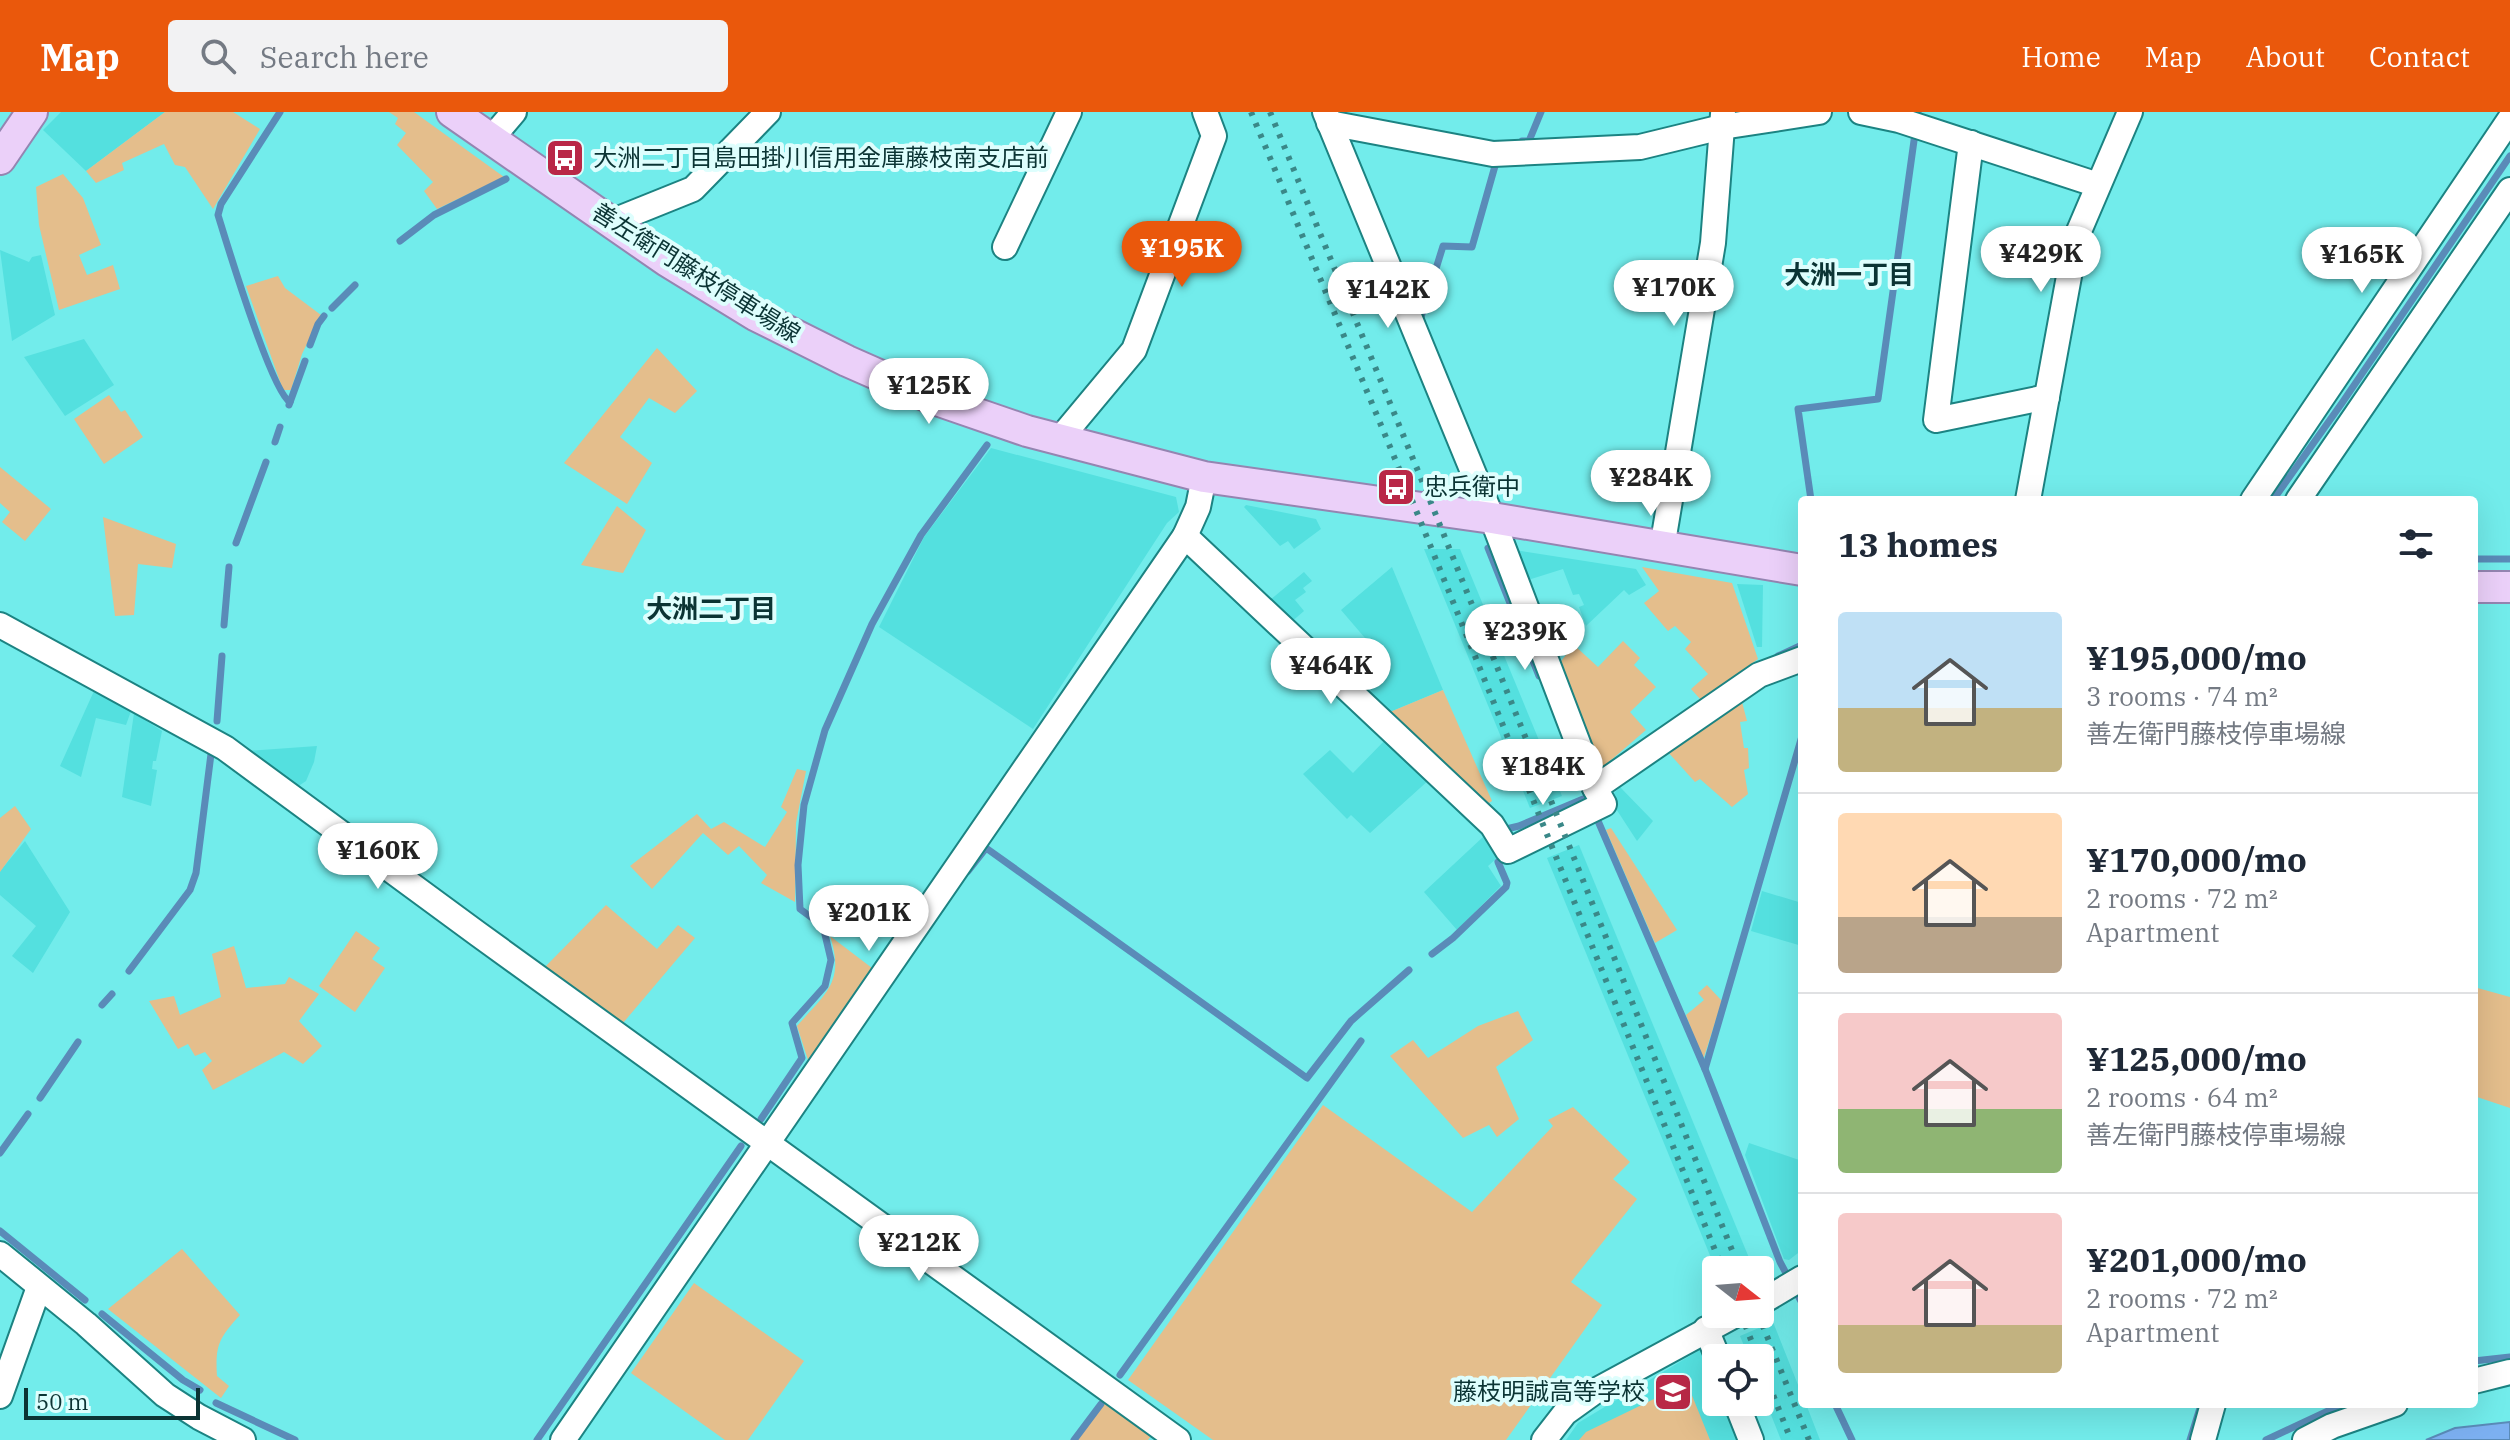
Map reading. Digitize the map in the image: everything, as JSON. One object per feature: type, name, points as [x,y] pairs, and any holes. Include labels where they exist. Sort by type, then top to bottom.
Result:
[{"type":"main road","points":[[0,159],[32,112]]},
{"type":"main road","name":"善左衛門藤枝停車場線","points":[[452,112],[611,222],[755,315],[931,398],[1059,440],[1204,477],[1492,518],[1798,569]]},
{"type":"main road","points":[[2478,587],[2510,587]]},
{"type":"street","points":[[491,139],[514,112]]},
{"type":"street","points":[[611,222],[693,189],[768,112]]},
{"type":"street","points":[[1005,247],[1069,112]]},
{"type":"street","points":[[1059,440],[1134,350],[1214,136],[1205,112]]},
{"type":"street","points":[[1330,116],[1493,154],[1640,147],[1723,120],[1819,112]]},
{"type":"street","points":[[1861,112],[1899,120],[2098,185]]},
{"type":"street","points":[[2029,496],[2076,238],[2130,112]]},
{"type":"street","points":[[1330,116],[1492,518],[1593,803]]},
{"type":"street","points":[[2256,496],[2510,119]]},
{"type":"street","points":[[1662,548],[1713,243],[1723,120]]},
{"type":"street","points":[[1971,143],[1936,420],[2047,397]]},
{"type":"street","points":[[2301,496],[2510,190]]},
{"type":"street","points":[[563,1440],[1185,536],[1198,507],[1204,477]]},
{"type":"street","points":[[1185,536],[1492,825],[1508,851],[1593,803],[1759,675],[1798,660]]},
{"type":"street","points":[[4,634],[225,748],[1178,1440]]},
{"type":"street","points":[[0,1254],[165,1395],[243,1440]]},
{"type":"street","points":[[1774,1295],[1797,1281]]},
{"type":"street","points":[[0,1396],[39,1287]]},
{"type":"street","points":[[1544,1440],[1565,1413],[1597,1390],[1706,1329],[1712,1344]]},
{"type":"street","points":[[2478,1380],[2510,1372]]},
{"type":"street","points":[[2203,1440],[2212,1408]]},
{"type":"street","points":[[2305,1440],[2332,1426],[2384,1408]]},
{"type":"street","points":[[1742,1416],[1751,1440]]},
{"type":"shaded area","points":[[61,112],[165,112],[86,171],[43,130]]},
{"type":"shaded area","points":[[165,112],[233,112],[260,129],[213,209],[185,167],[175,165],[164,144],[122,163],[124,170],[96,183],[86,171]]},
{"type":"shaded area","points":[[389,112],[414,112],[504,177],[437,209],[424,191],[433,182],[397,145],[406,133],[395,124],[398,118]]},
{"type":"shaded area","points":[[63,174],[83,198],[101,245],[79,255],[87,275],[113,265],[120,289],[59,310],[39,225],[36,187]]},
{"type":"shaded area","points":[[0,250],[29,262],[32,257],[41,255],[55,315],[12,341]]},
{"type":"shaded area","points":[[278,276],[285,288],[321,315],[302,354],[291,390],[283,390],[246,286]]},
{"type":"shaded area","points":[[84,339],[114,385],[65,416],[24,357]]},
{"type":"shaded area","points":[[657,348],[697,391],[675,413],[649,398],[620,437],[652,463],[627,504],[564,463]]},
{"type":"shaded area","points":[[109,395],[121,412],[125,410],[143,437],[104,464],[74,419]]},
{"type":"shaded area","points":[[991,448],[1176,497],[1179,512],[1167,523],[1033,729],[879,627],[924,537]]},
{"type":"shaded area","points":[[0,467],[51,509],[25,541],[2,522],[10,512],[0,503]]},
{"type":"shaded area","points":[[617,506],[646,530],[623,573],[581,565]]},
{"type":"shaded area","points":[[1244,507],[1316,519],[1321,529],[1294,549],[1288,541],[1280,546]]},
{"type":"shaded area","points":[[103,517],[176,544],[172,568],[138,564],[134,615],[115,616]]},
{"type":"shaded area","points":[[1424,549],[1460,549],[1562,796],[1530,808]]},
{"type":"shaded area","points":[[1514,550],[1636,569],[1646,585],[1629,595],[1624,590],[1586,626],[1579,607],[1584,605],[1579,594],[1573,595],[1563,569],[1528,580]]},
{"type":"shaded area","points":[[1392,567],[1443,690],[1390,712],[1339,662],[1365,638],[1341,610]]},
{"type":"shaded area","points":[[1642,567],[1732,583],[1758,659],[1701,700],[1691,689],[1708,674],[1685,649],[1691,642],[1675,626],[1668,631],[1644,603],[1659,591]]},
{"type":"shaded area","points":[[1304,572],[1312,581],[1303,588],[1306,592],[1295,600],[1304,611],[1290,623],[1270,600]]},
{"type":"shaded area","points":[[1737,584],[1763,585],[1762,647],[1757,647]]},
{"type":"shaded area","points":[[1623,641],[1640,658],[1634,665],[1656,687],[1630,712],[1646,730],[1603,767],[1557,666],[1574,645],[1598,667]]},
{"type":"shaded area","points":[[1443,690],[1492,801],[1482,807],[1390,712]]},
{"type":"shaded area","points":[[94,691],[131,711],[126,725],[96,718],[81,777],[60,766]]},
{"type":"shaded area","points":[[1742,702],[1747,721],[1740,722],[1744,748],[1748,748],[1749,768],[1744,770],[1748,794],[1732,807],[1700,779],[1695,782],[1667,751]]},
{"type":"shaded area","points":[[134,713],[162,731],[156,761],[153,761],[152,769],[157,770],[151,806],[122,797]]},
{"type":"shaded area","points":[[1388,737],[1430,779],[1370,833],[1351,815],[1347,819],[1303,774],[1330,750],[1353,773]]},
{"type":"shaded area","points":[[317,746],[306,781],[297,787],[245,751]]},
{"type":"shaded area","points":[[797,769],[806,771],[796,823],[795,902],[761,883],[767,875],[739,846],[728,855],[703,833],[652,889],[630,866],[697,814],[711,829],[724,822],[765,847],[787,812],[781,807]]},
{"type":"shaded area","points":[[1620,787],[1653,821],[1637,841],[1609,798]]},
{"type":"shaded area","points":[[15,806],[31,829],[0,872],[0,818]]},
{"type":"shaded area","points":[[1611,828],[1677,930],[1655,943],[1606,830]]},
{"type":"shaded area","points":[[1483,837],[1498,857],[1488,866],[1501,886],[1457,930],[1424,892]]},
{"type":"shaded area","points":[[25,841],[70,912],[33,973],[12,956],[36,926],[0,895],[0,871]]},
{"type":"shaded area","points":[[1579,845],[1748,1256],[1710,1256],[1547,858]]},
{"type":"shaded area","points":[[1762,891],[1798,902],[1798,945],[1751,931]]},
{"type":"shaded area","points":[[606,905],[657,949],[678,925],[695,938],[623,1023],[545,967]]},
{"type":"shaded area","points":[[356,931],[380,948],[372,959],[385,968],[355,1012],[319,986]]},
{"type":"shaded area","points":[[830,936],[872,968],[809,1063],[797,1026],[824,995],[834,976]]},
{"type":"shaded area","points":[[234,946],[246,988],[285,984],[289,977],[319,994],[299,1021],[322,1046],[303,1064],[284,1052],[213,1090],[202,1070],[212,1061],[205,1052],[195,1056],[188,1044],[178,1049],[149,1001],[174,996],[180,1015],[221,997],[212,954]]},
{"type":"shaded area","points":[[1707,985],[1722,1001],[1703,1060],[1686,1015],[1704,1000],[1698,993]]},
{"type":"shaded area","points":[[2478,988],[2510,997],[2510,1108],[2478,1097]]},
{"type":"shaded area","points":[[1518,1011],[1533,1040],[1496,1067],[1519,1119],[1497,1137],[1489,1125],[1463,1138],[1390,1056],[1413,1040],[1428,1058],[1478,1026]]},
{"type":"shaded area","points":[[1323,1105],[1472,1212],[1553,1126],[1548,1120],[1573,1107],[1630,1162],[1613,1179],[1637,1199],[1571,1282],[1602,1305],[1506,1440],[1213,1440],[1128,1380]]},
{"type":"shaded area","points":[[1749,1143],[1798,1160],[1798,1253],[1789,1260],[1784,1259],[1745,1155]]},
{"type":"shaded area","points":[[182,1249],[240,1315],[223,1336],[218,1349],[217,1376],[229,1386],[221,1398],[108,1309]]},
{"type":"shaded area","points":[[694,1283],[804,1361],[748,1440],[725,1440],[631,1373]]},
{"type":"shaded area","points":[[1774,1325],[1798,1385],[1798,1408],[1808,1408],[1820,1440],[1781,1440],[1771,1416],[1774,1416],[1774,1344],[1743,1344],[1740,1336],[1759,1328],[1774,1328]]},
{"type":"shaded area","name":"藤枝明誠高等学校","points":[[1702,1349],[1702,1416],[1730,1416],[1739,1440],[1566,1440],[1578,1423]]},
{"type":"shaded area","points":[[1687,1383],[1710,1440],[1579,1440],[1586,1432]]},
{"type":"shaded area","points":[[1104,1403],[1151,1436],[1148,1440],[1077,1440]]},
{"type":"shaded area","points":[[2510,1422],[2510,1440],[2426,1440],[2455,1428]]},
{"type":"waterway","points":[[280,112],[221,204],[218,215],[261,346],[282,392],[290,402]]},
{"type":"waterway","points":[[1522,141],[1529,141],[1541,112]]},
{"type":"waterway","points":[[1810,496],[1798,409],[1878,399],[1918,112]]},
{"type":"waterway","points":[[2276,496],[2510,156]]},
{"type":"waterway","points":[[1421,317],[1443,246],[1472,247],[1497,159]]},
{"type":"waterway","points":[[400,241],[434,215],[506,179]]},
{"type":"waterway","points":[[332,308],[355,285]]},
{"type":"waterway","points":[[310,345],[324,316]]},
{"type":"waterway","points":[[289,405],[305,361]]},
{"type":"waterway","points":[[275,442],[280,427]]},
{"type":"waterway","points":[[761,1119],[802,1058],[792,1023],[825,986],[831,960],[823,926],[800,909],[798,865],[804,805],[825,730],[872,624],[921,535],[987,445]]},
{"type":"waterway","points":[[236,543],[266,462]]},
{"type":"waterway","points":[[1488,548],[1539,676]]},
{"type":"waterway","points":[[2478,559],[2510,559]]},
{"type":"waterway","points":[[224,625],[229,567]]},
{"type":"waterway","points":[[1778,656],[1798,647]]},
{"type":"waterway","points":[[217,721],[222,656]]},
{"type":"waterway","points":[[1798,750],[1705,1069],[1780,1262],[1798,1296]]},
{"type":"waterway","points":[[129,971],[190,890],[196,873],[211,754]]},
{"type":"waterway","points":[[1502,830],[1588,797],[1585,791]]},
{"type":"waterway","points":[[1595,814],[1705,1069]]},
{"type":"waterway","points":[[968,871],[986,848],[1307,1078],[1351,1021],[1409,970]]},
{"type":"waterway","points":[[1432,954],[1506,887],[1498,862]]},
{"type":"waterway","points":[[102,1005],[112,994]]},
{"type":"waterway","points":[[1120,1375],[1361,1041]]},
{"type":"waterway","points":[[40,1098],[78,1042]]},
{"type":"waterway","points":[[0,1153],[28,1114]]},
{"type":"waterway","points":[[537,1440],[741,1146]]},
{"type":"waterway","points":[[0,1231],[85,1300]]},
{"type":"waterway","points":[[102,1314],[183,1380],[200,1390]]},
{"type":"waterway","points":[[2478,1361],[2510,1357]]},
{"type":"waterway","points":[[216,1403],[295,1440]]},
{"type":"waterway","points":[[1074,1440],[1101,1404]]},
{"type":"waterway","points":[[1837,1408],[1852,1440]]},
{"type":"waterway","points":[[2190,1440],[2200,1408]]},
{"type":"waterway","points":[[2266,1440],[2334,1408]]},
{"type":"railway","points":[[1251,112],[1405,483],[1717,1256]]},
{"type":"railway","points":[[1270,112],[1734,1256]]},
{"type":"railway","points":[[1746,1328],[1753,1344]]},
{"type":"railway","points":[[1764,1328],[1809,1440]]},
{"type":"railway","points":[[1774,1397],[1791,1440]]},
{"type":"place","name":"大洲二丁目島田掛川信用金庫藤枝南支店前","points":[[565,158]]},
{"type":"place","name":"忠兵衛中","points":[[1396,487]]},
{"type":"place","name":"藤枝明誠高等学校","points":[[1673,1392]]},
{"type":"district","name":"大洲一丁目","points":[[1849,275]]},
{"type":"district","name":"大洲二丁目","points":[[711,609]]}]
